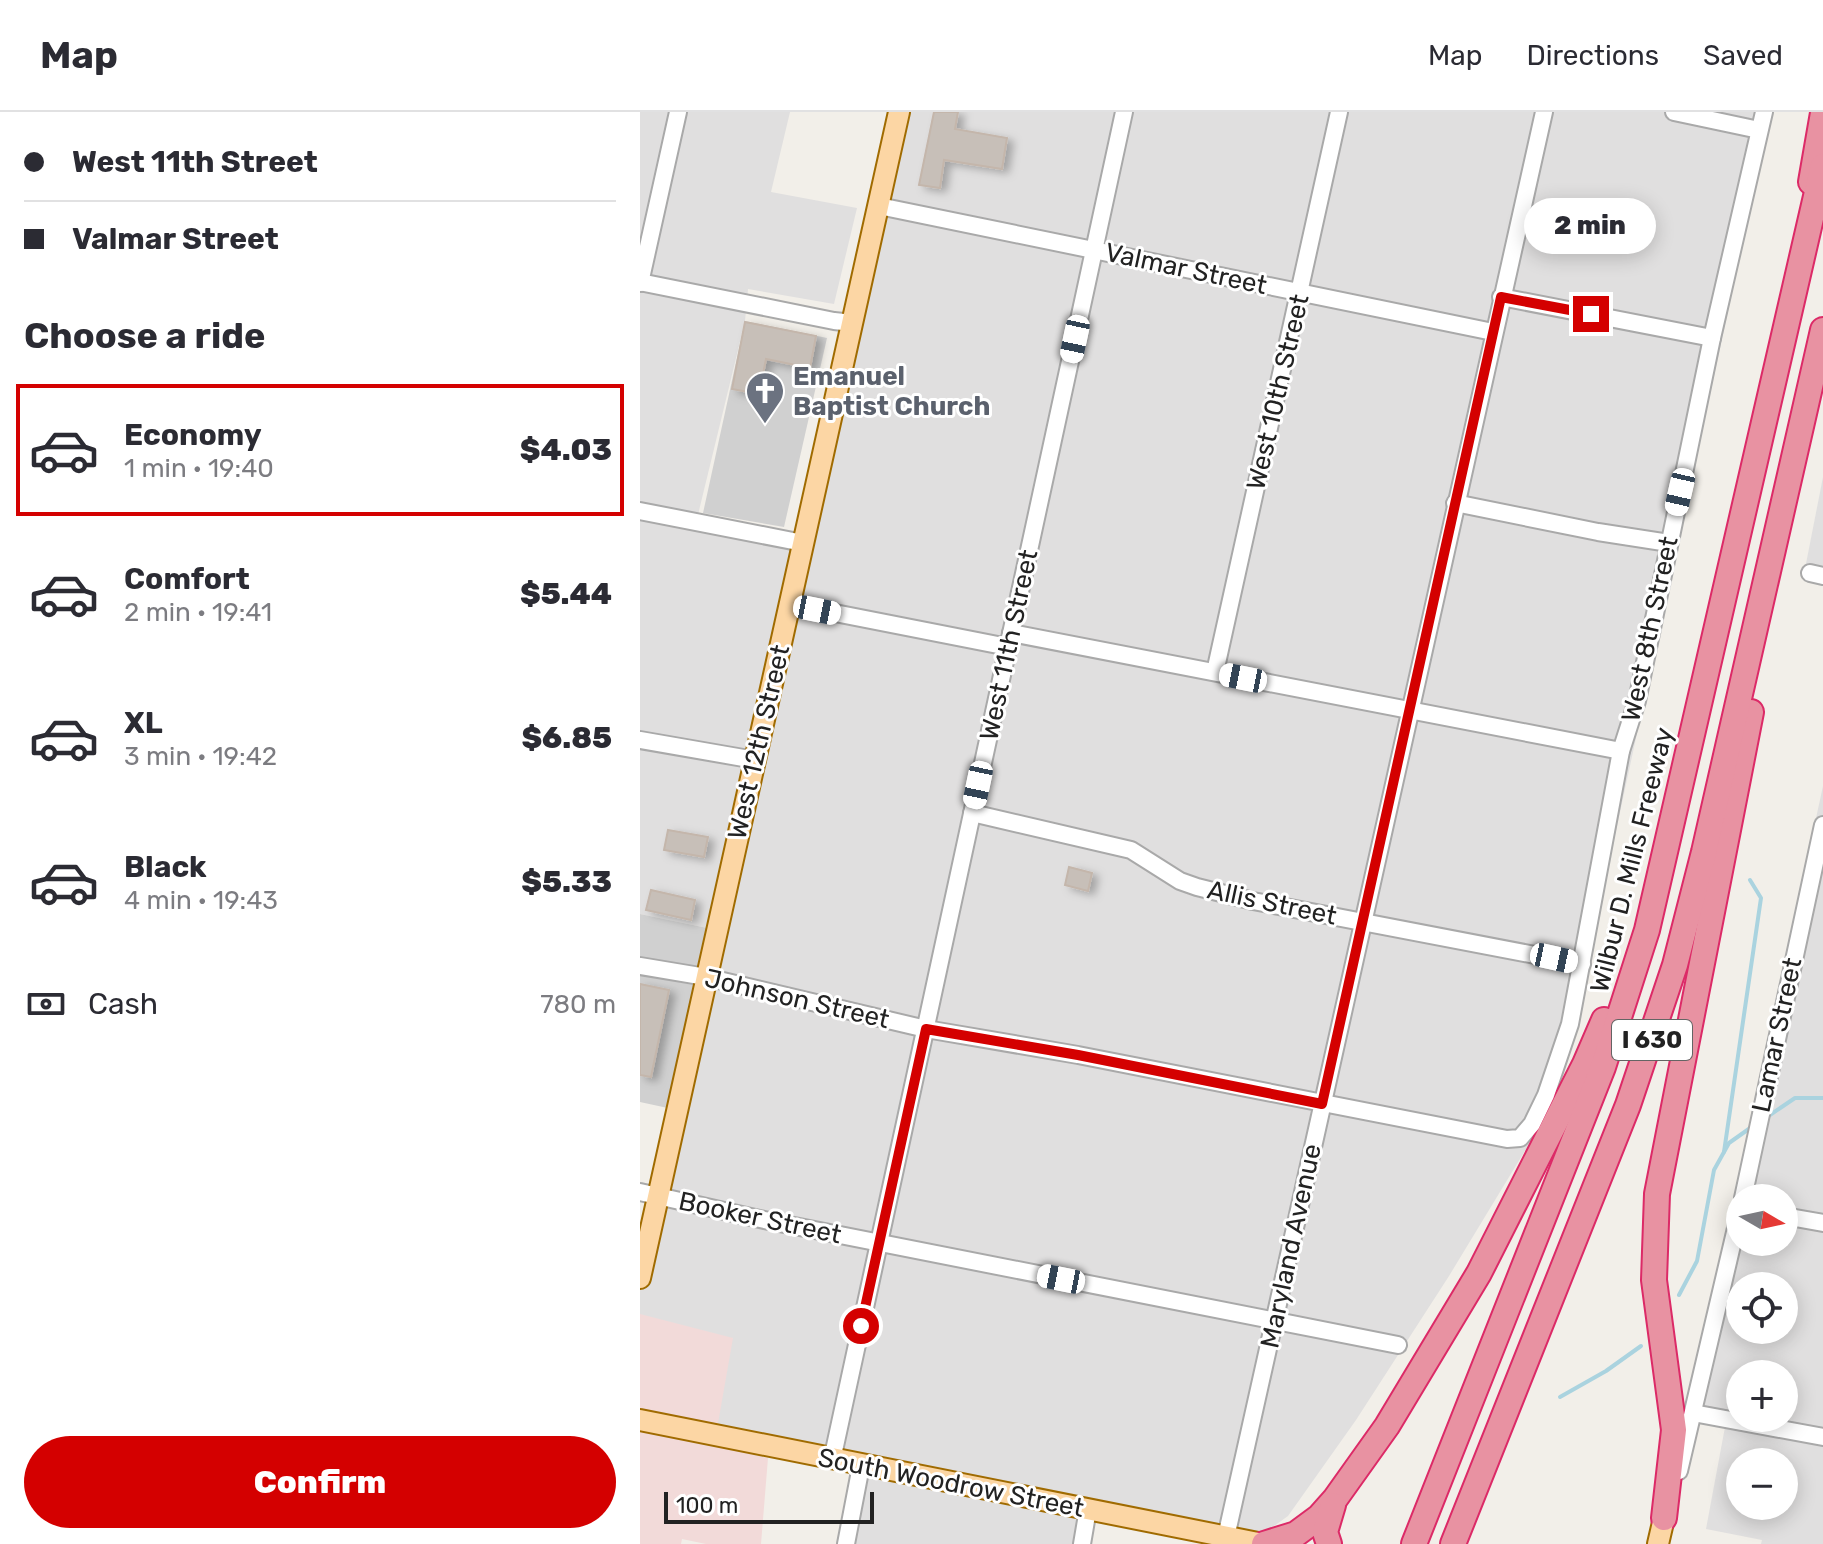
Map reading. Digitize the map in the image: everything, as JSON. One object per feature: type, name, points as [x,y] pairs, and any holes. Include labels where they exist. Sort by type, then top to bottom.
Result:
[{"type":"highway","points":[[1786,325],[1823,113]]},
{"type":"highway","name":"Wilbur D. Mills Freeway","points":[[1414,1544],[1603,1067],[1639,955],[1660,880],[1823,166]]},
{"type":"highway","name":"I 630","points":[[1453,1544],[1587,1213],[1653,1035],[1682,941],[1823,330]]},
{"type":"highway","points":[[1664,1518],[1674,1430],[1654,1280],[1657,1194],[1747,741],[1782,513]]},
{"type":"highway","points":[[1264,1544],[1304,1530],[1335,1499],[1387,1426],[1479,1273],[1585,1064],[1660,880]]},
{"type":"highway","points":[[1329,1544],[1325,1532],[1335,1499]]},
{"type":"main road","name":"West 12th Street","points":[[640,1278],[649,1194],[706,977],[899,112]]},
{"type":"main road","name":"South Woodrow Street","points":[[640,1420],[1264,1544]]},
{"type":"main road","points":[[1658,1544],[1664,1518]]},
{"type":"street","points":[[678,112],[640,283],[853,323]]},
{"type":"street","name":"West 11th Street","points":[[832,1460],[1124,112]]},
{"type":"street","name":"West 10th Street","points":[[1215,672],[1339,112]]},
{"type":"street","name":"Maryland Avenue","points":[[1226,1537],[1544,112]]},
{"type":"street","points":[[1674,112],[1759,130]]},
{"type":"street","name":"West 8th Street","points":[[1520,1138],[1532,1124],[1560,1060],[1582,964],[1621,751],[1637,701],[1712,338],[1764,112]]},
{"type":"street","name":"Valmar Street","points":[[879,206],[1493,332]]},
{"type":"street","points":[[1501,297],[1712,338]]},
{"type":"street","points":[[1455,503],[1669,543]]},
{"type":"street","points":[[640,511],[803,543]]},
{"type":"street","points":[[789,604],[1215,672],[1621,751]]},
{"type":"street","points":[[640,740],[755,760]]},
{"type":"street","name":"Allis Street","points":[[972,813],[1131,850],[1172,876],[1197,887],[1582,964]]},
{"type":"street","name":"Lamar Street","points":[[1746,1184],[1823,825]]},
{"type":"street","name":"Johnson Street","points":[[640,966],[706,977],[926,1029],[1078,1055],[1507,1139],[1520,1138]]},
{"type":"street","name":"Booker Street","points":[[649,1194],[769,1221],[1398,1345]]},
{"type":"street","points":[[1798,1219],[1823,1223]]},
{"type":"street","points":[[1664,1518],[1693,1413],[1730,1256]]},
{"type":"street","points":[[1693,1413],[1823,1437]]},
{"type":"street","points":[[846,1544],[861,1466]]},
{"type":"street","points":[[1082,1544],[1088,1509]]},
{"type":"shaded area","points":[[640,112],[790,112],[771,192],[857,208],[834,304],[748,289],[745,321],[696,523],[803,543],[899,112],[1771,112],[1567,1058],[1529,1144],[1356,1420],[1288,1516],[1253,1541],[1088,1510],[1081,1544],[846,1544],[861,1466],[640,1420],[640,1278],[717,930],[640,914]]},
{"type":"shaded area","name":"Emanuel Baptist Church","points":[[745,321],[827,338],[784,527],[703,513]]},
{"type":"shaded area","points":[[1823,477],[1823,583],[1803,579]]},
{"type":"shaded area","points":[[1823,786],[1823,1544],[1761,1544],[1762,1540],[1706,1529],[1725,1427],[1685,1420],[1726,1232],[1726,1256],[1798,1256],[1798,1184],[1736,1184]]},
{"type":"shaded area","points":[[640,914],[717,930],[677,1110],[640,1102]]},
{"type":"shaded area","points":[[640,1314],[733,1338],[714,1446],[768,1458],[761,1544],[706,1544],[682,1539],[681,1544],[640,1544]]},
{"type":"building","points":[[934,112],[958,112],[955,129],[1007,138],[1002,169],[944,160],[940,188],[919,185]]},
{"type":"building","points":[[745,322],[816,336],[810,368],[766,359],[759,394],[732,389]]},
{"type":"building","points":[[668,830],[708,837],[704,857],[664,850]]},
{"type":"building","points":[[1069,867],[1092,873],[1088,891],[1065,885]]},
{"type":"building","points":[[651,890],[695,900],[691,920],[646,910]]},
{"type":"building","points":[[640,984],[669,990],[651,1077],[640,1075]]},
{"type":"waterway","points":[[1724,1152],[1761,898],[1750,880]]},
{"type":"waterway","points":[[1767,1117],[1795,1098],[1823,1098]]},
{"type":"waterway","points":[[1679,1295],[1697,1261],[1714,1170],[1729,1143],[1753,1126]]},
{"type":"waterway","points":[[1560,1397],[1606,1371],[1641,1346]]},
{"type":"place","name":"Emanuel Baptist Church","points":[[765,425]]},
{"type":"route","points":[[861,1326],[926,1029],[1078,1055],[1322,1104],[1501,297],[1591,314]]}]
